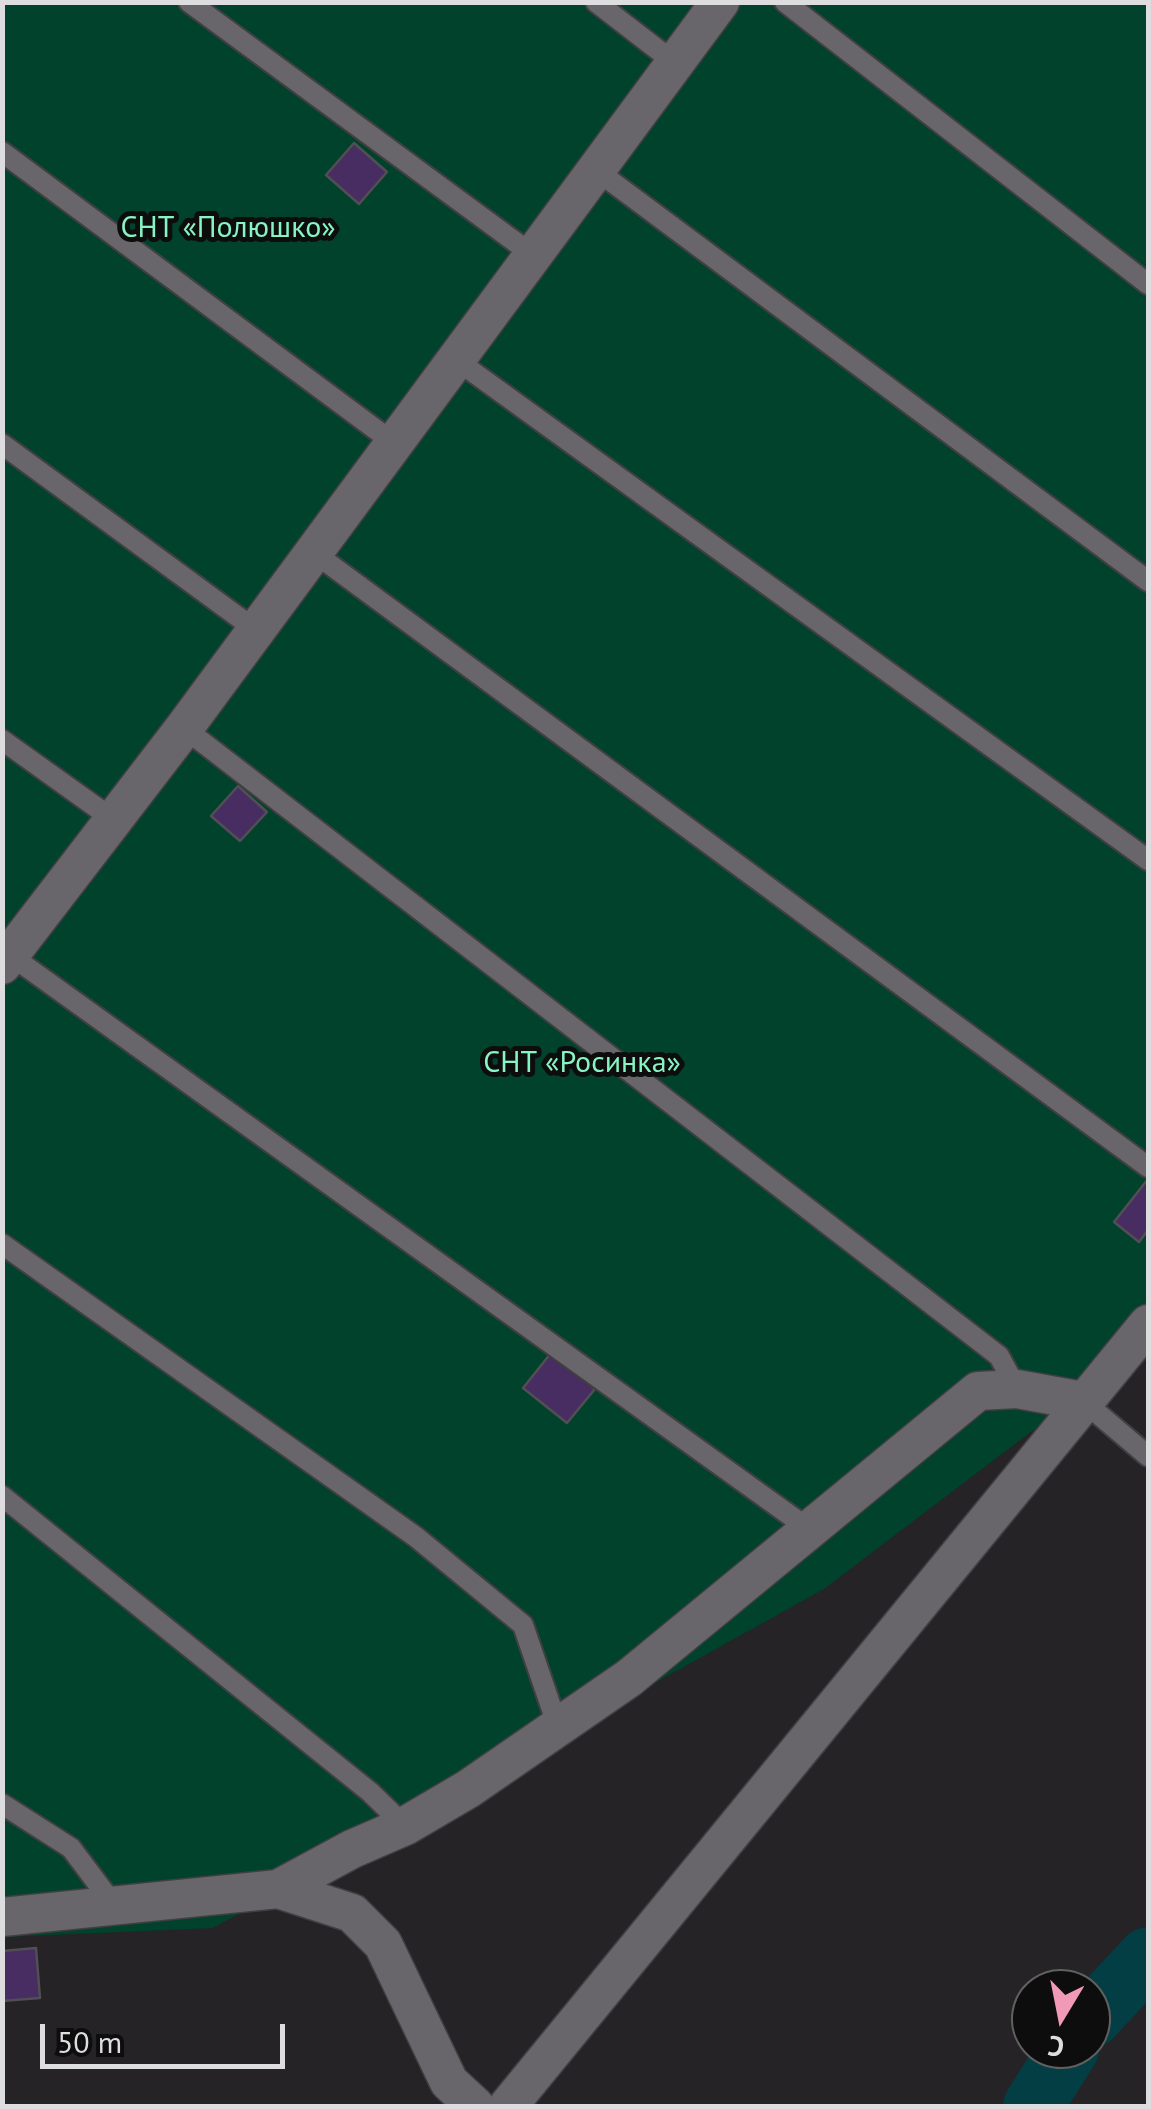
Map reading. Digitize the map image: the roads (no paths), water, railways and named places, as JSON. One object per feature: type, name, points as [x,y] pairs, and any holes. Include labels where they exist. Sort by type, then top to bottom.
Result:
[{"type":"street","points":[[6,960],[184,728],[720,2]]},
{"type":"street","points":[[508,2106],[1148,1324]]},
{"type":"street","points":[[2,1917],[278,1889],[406,1826],[468,1789],[629,1678],[978,1390],[1017,1389],[1083,1401]]},
{"type":"street","points":[[278,1889],[352,1913],[382,1944],[449,2082],[475,2106]]},
{"type":"lane","points":[[189,2],[533,254]]},
{"type":"lane","points":[[596,2],[674,63]]},
{"type":"lane","points":[[785,2],[1148,284]]},
{"type":"lane","points":[[2,152],[394,443]]},
{"type":"lane","points":[[596,170],[1148,581]]},
{"type":"lane","points":[[455,360],[1148,860]]},
{"type":"lane","points":[[2,444],[256,630]]},
{"type":"lane","points":[[313,552],[1148,1167]]},
{"type":"lane","points":[[184,728],[999,1356],[1017,1389]]},
{"type":"lane","points":[[2,740],[114,820]]},
{"type":"lane","points":[[6,960],[809,1529]]},
{"type":"lane","points":[[2,1244],[416,1537],[523,1625],[558,1727]]},
{"type":"lane","points":[[1083,1401],[1148,1456]]},
{"type":"lane","points":[[2,1496],[370,1792],[406,1826]]},
{"type":"lane","points":[[2,1804],[71,1848],[113,1904]]},
{"type":"waterway","points":[[1111,1997],[1148,1957]]},
{"type":"waterway","points":[[1033,2106],[1056,2069]]},
{"type":"park label","name":"СНТ «Полюшко»","points":[[228,228]]},
{"type":"park label","name":"СНТ «Росинка»","points":[[582,1063]]}]
